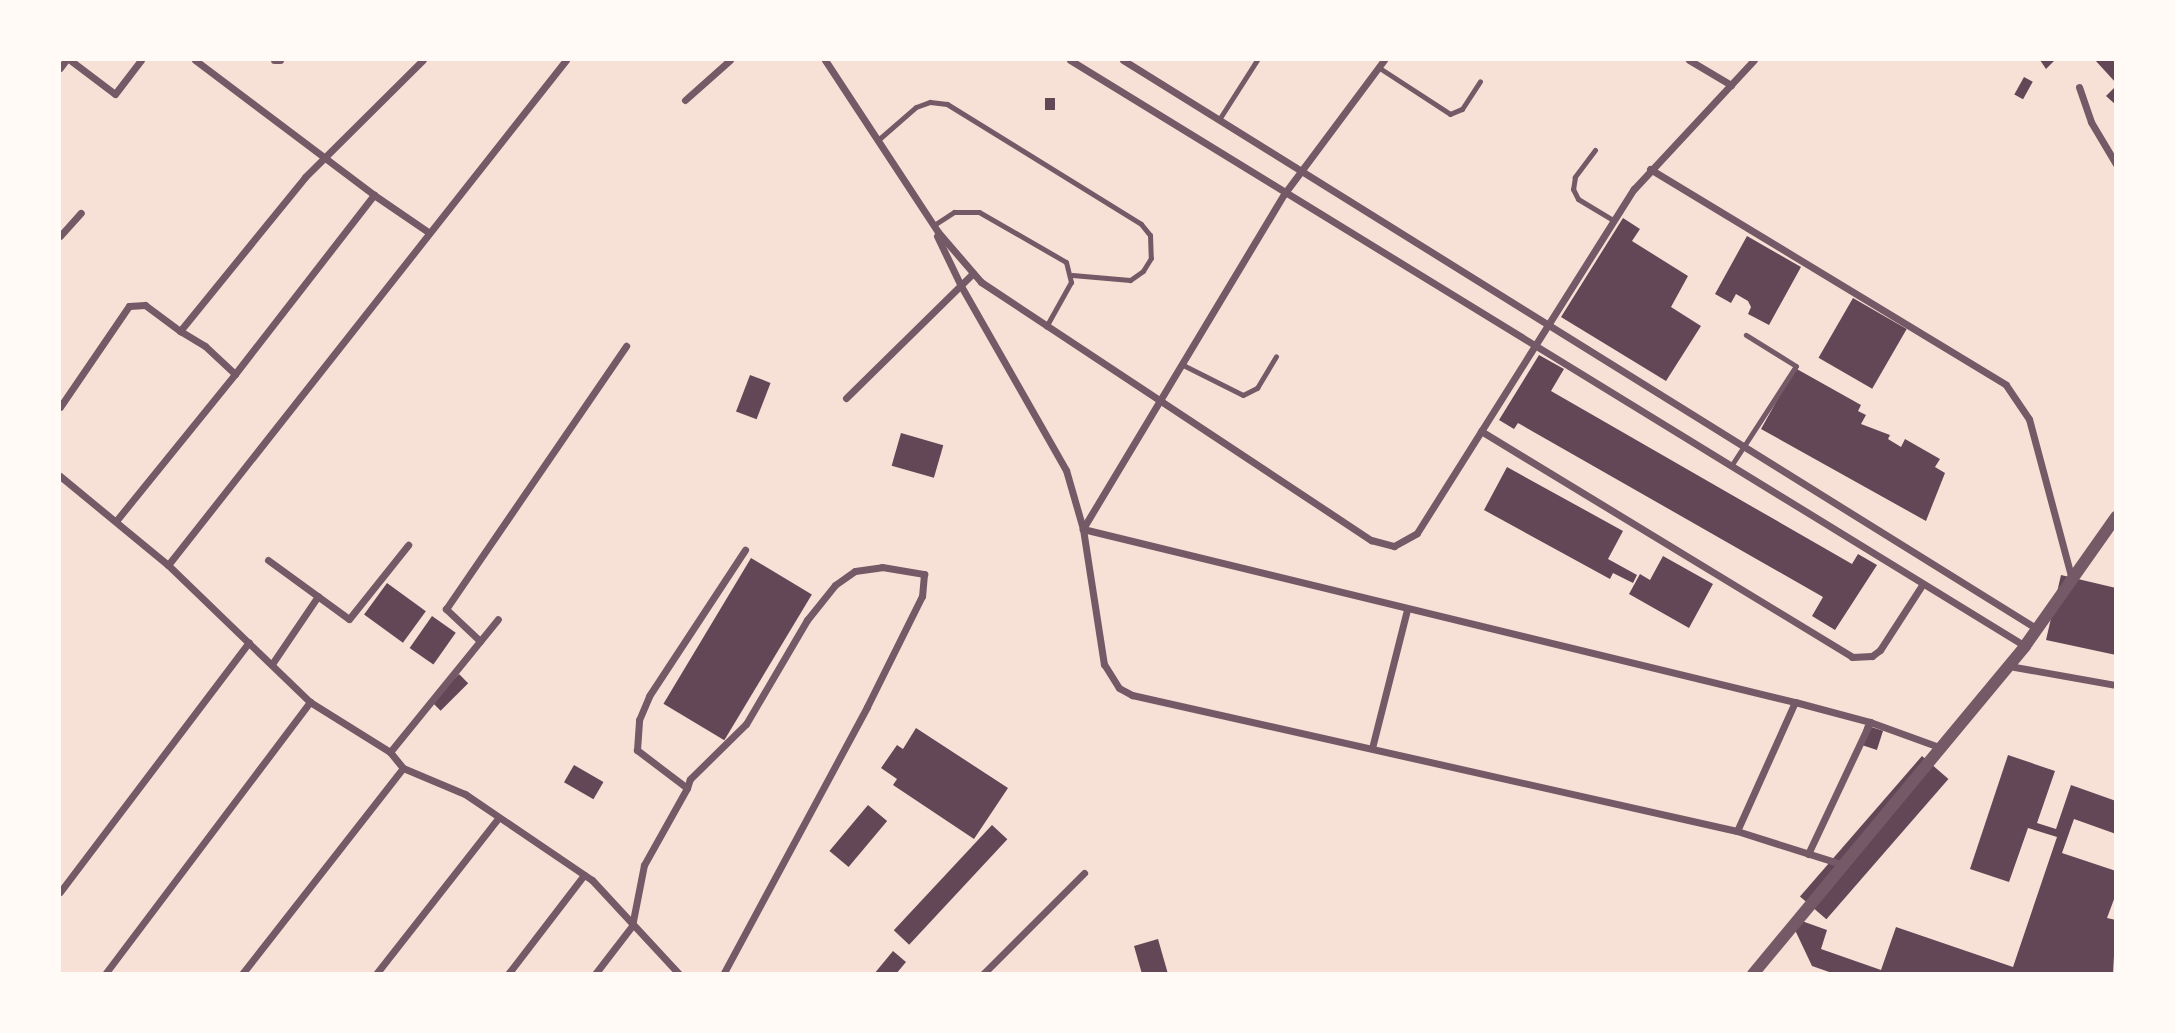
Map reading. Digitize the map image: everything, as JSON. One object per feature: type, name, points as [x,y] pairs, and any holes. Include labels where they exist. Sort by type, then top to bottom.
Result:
[{"type":"street","points":[[60,68],[68,60],[115,94],[141,60]]},
{"type":"street","points":[[195,60],[374,195],[428,232]]},
{"type":"street","points":[[274,60],[280,60]]},
{"type":"street","points":[[180,331],[324,158],[423,60]]},
{"type":"street","points":[[168,565],[566,60]]},
{"type":"street","points":[[685,100],[730,60]]},
{"type":"street","points":[[826,60],[934,225],[973,273],[1046,327],[1386,545],[1402,544],[1417,534],[1613,220],[1650,169],[1755,60]]},
{"type":"street","points":[[1070,60],[1533,348],[2025,646]]},
{"type":"street","points":[[1123,60],[1302,167],[2037,629]]},
{"type":"street","points":[[1083,529],[1284,194],[1384,60]]},
{"type":"street","points":[[1689,60],[1731,85]]},
{"type":"street","points":[[2079,88],[2091,122],[2116,164]]},
{"type":"street","points":[[1650,169],[2006,384],[2029,419],[2072,580]]},
{"type":"street","points":[[116,521],[374,195]]},
{"type":"street","points":[[60,236],[81,213]]},
{"type":"street","points":[[934,225],[961,286],[1059,456],[1083,529],[1104,664],[1119,688],[1737,831],[1841,864]]},
{"type":"street","points":[[846,398],[973,273]]},
{"type":"street","points":[[60,407],[129,306],[145,304],[205,346],[235,374]]},
{"type":"street","points":[[480,641],[446,609],[626,346]]},
{"type":"street","points":[[1481,431],[1852,657],[1872,656],[1880,650],[1922,585]]},
{"type":"street","points":[[60,475],[168,565],[310,702],[390,752],[403,768],[465,794],[584,875],[679,974]]},
{"type":"street","points":[[1753,974],[1841,864],[1942,748],[2025,646],[2072,580],[2110,533],[2116,517]]},
{"type":"street","points":[[1083,529],[1407,610],[1795,702],[1870,722],[1942,748]]},
{"type":"street","points":[[268,560],[349,619],[408,545]]},
{"type":"street","points":[[687,788],[637,750],[639,720],[649,696],[745,551]]},
{"type":"street","points":[[595,974],[632,926],[644,865],[690,779],[746,724],[807,620],[835,585],[855,571],[882,567],[924,574],[922,596],[867,707],[723,974]]},
{"type":"street","points":[[272,664],[318,596]]},
{"type":"street","points":[[1373,748],[1407,610]]},
{"type":"street","points":[[390,752],[498,619]]},
{"type":"street","points":[[60,892],[249,642]]},
{"type":"street","points":[[2009,666],[2116,685]]},
{"type":"street","points":[[105,974],[310,702]]},
{"type":"street","points":[[1737,831],[1795,702]]},
{"type":"street","points":[[1808,854],[1870,722]]},
{"type":"street","points":[[242,974],[403,768]]},
{"type":"street","points":[[376,974],[499,817]]},
{"type":"street","points":[[983,974],[1084,873]]},
{"type":"street","points":[[508,974],[584,875]]},
{"type":"lane","points":[[1220,118],[1256,60]]},
{"type":"lane","points":[[1378,67],[1450,114],[1462,109],[1480,81]]},
{"type":"lane","points":[[878,140],[916,107],[930,102],[947,104],[1141,224],[1150,236],[1151,258],[1143,271],[1130,280],[1072,275],[1060,258],[979,212],[954,212],[934,225]]},
{"type":"lane","points":[[1595,150],[1575,177],[1575,194],[1613,220]]},
{"type":"lane","points":[[1046,327],[1072,275]]},
{"type":"lane","points":[[1730,467],[1796,366],[1746,335]]},
{"type":"lane","points":[[1183,365],[1243,395],[1257,388],[1276,356]]},
{"type":"building","points":[[2040,60],[2055,60],[2046,69]]},
{"type":"building","points":[[2095,60],[2116,60],[2116,83]]},
{"type":"building","points":[[2024,77],[2033,82],[2023,99],[2014,94]]},
{"type":"building","points":[[2116,86],[2116,105],[2106,96]]},
{"type":"building","points":[[1045,98],[1055,98],[1055,110],[1045,110]]},
{"type":"building","points":[[1623,218],[1640,229],[1632,241],[1688,276],[1671,307],[1701,326],[1666,381],[1561,317]]},
{"type":"building","points":[[1747,236],[1801,267],[1769,325],[1748,314],[1751,307],[1748,301],[1736,294],[1731,303],[1715,294]]},
{"type":"building","points":[[1853,298],[1907,329],[1872,389],[1818,358]]},
{"type":"building","points":[[1539,355],[1564,369],[1551,391],[1852,564],[1858,554],[1877,565],[1835,630],[1812,616],[1823,597],[1518,423],[1514,429],[1499,420]]},
{"type":"building","points":[[1795,368],[1861,405],[1858,411],[1866,415],[1861,424],[1890,435],[1888,439],[1901,447],[1905,439],[1940,459],[1935,467],[1945,473],[1926,521],[1761,429]]},
{"type":"building","points":[[750,375],[771,383],[757,419],[736,411]]},
{"type":"building","points":[[901,433],[943,445],[934,478],[892,466]]},
{"type":"building","points":[[1507,467],[1623,531],[1608,559],[1637,575],[1633,583],[1613,573],[1610,579],[1484,510]]},
{"type":"building","points":[[1663,556],[1713,584],[1689,628],[1629,594],[1640,574],[1650,580]]},
{"type":"building","points":[[751,558],[812,595],[724,740],[663,704]]},
{"type":"building","points":[[2061,575],[2116,588],[2116,655],[2046,640]]},
{"type":"building","points":[[387,583],[426,611],[403,643],[364,615]]},
{"type":"building","points":[[432,616],[456,633],[433,665],[410,648]]},
{"type":"building","points":[[459,674],[468,683],[441,711],[431,702]]},
{"type":"building","points":[[1865,725],[1883,731],[1877,750],[1859,744]]},
{"type":"building","points":[[916,728],[1008,788],[974,839],[893,785],[897,779],[881,768],[897,745],[903,749]]},
{"type":"building","points":[[2008,755],[2055,771],[2037,823],[2056,829],[2071,785],[2116,801],[2116,834],[2074,819],[2062,853],[2116,871],[2116,894],[2107,918],[2116,920],[2113,974],[1835,974],[1812,966],[1795,930],[1799,920],[1827,930],[1821,949],[1881,970],[1896,927],[2013,967],[2057,837],[2028,828],[2009,882],[1970,869]]},
{"type":"building","points":[[1922,756],[1948,779],[1826,919],[1800,896]]},
{"type":"building","points":[[574,765],[603,782],[593,799],[564,782]]},
{"type":"building","points":[[868,805],[887,821],[849,867],[829,851]]},
{"type":"building","points":[[992,825],[1007,839],[909,945],[894,930]]},
{"type":"building","points":[[1158,939],[1168,974],[1142,974],[1134,946]]},
{"type":"building","points":[[893,951],[906,962],[896,974],[874,974]]}]
